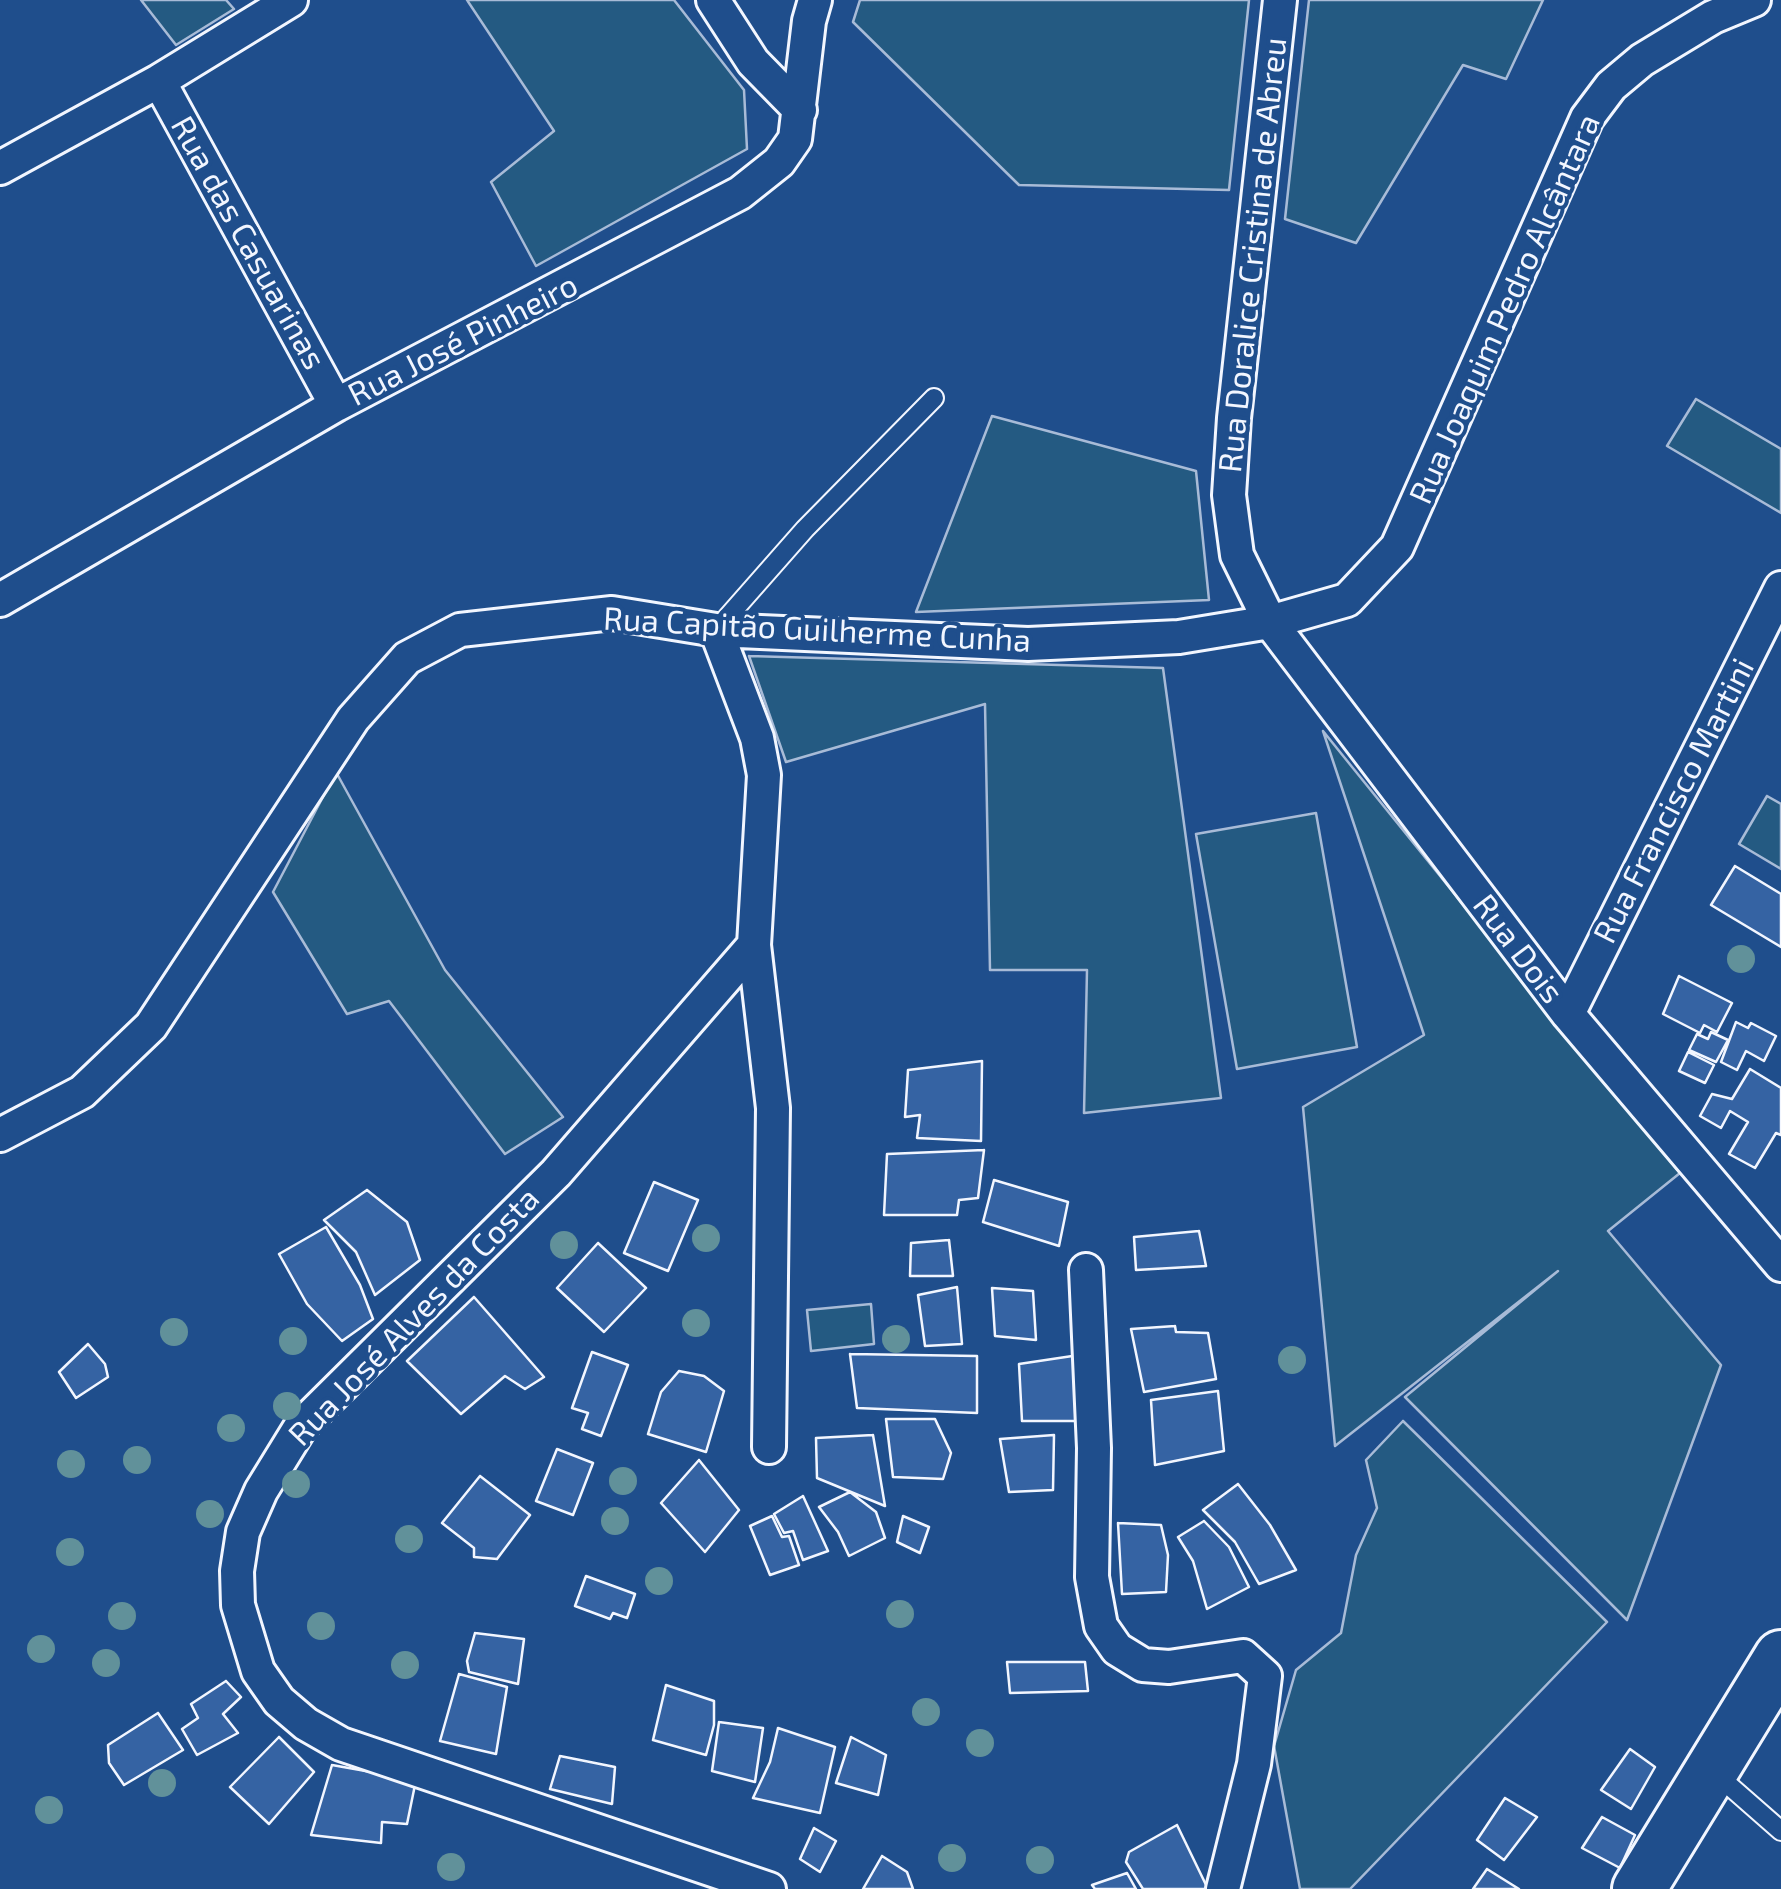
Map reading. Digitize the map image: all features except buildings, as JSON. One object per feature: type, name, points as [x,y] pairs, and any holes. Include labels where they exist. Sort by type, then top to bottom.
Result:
[{"type":"main road","points":[[1639,1889],[1781,1658]]},
{"type":"street","points":[[0,168],[159,81],[291,0]]},
{"type":"street","points":[[713,0],[753,62],[800,110]]},
{"type":"street","name":"Rua José Pinheiro","points":[[0,600],[336,405],[740,193],[779,162],[795,139],[809,21],[816,0]]},
{"type":"street","name":"Rua Doralice Cristina de Abreu","points":[[1270,622],[1237,555],[1228,494],[1280,0]]},
{"type":"street","name":"Rua Joaquim Pedro Alcântara","points":[[1270,622],[1347,600],[1398,547],[1573,146],[1611,86],[1677,38],[1754,0]]},
{"type":"street","name":"Rua das Casuarinas","points":[[159,81],[336,405]]},
{"type":"street","name":"Rua Francisco Martini","points":[[1568,1014],[1781,588]]},
{"type":"street","name":"Rua Capitão Guilherme Cunha","points":[[0,1135],[82,1092],[151,1026],[353,719],[407,658],[460,630],[612,613],[716,630],[1028,644],[1179,637],[1270,622]]},
{"type":"street","name":"Rua Dois","points":[[1270,622],[1568,1014],[1781,1265]]},
{"type":"street","points":[[716,630],[757,738],[764,775],[754,944],[773,1108],[770,1448]]},
{"type":"street","name":"Rua José Alves da Costa","points":[[754,944],[556,1173],[301,1426],[277,1459],[243,1532],[237,1588],[246,1642],[258,1671],[278,1701],[341,1744],[769,1889]]},
{"type":"street","points":[[1086,1270],[1094,1448],[1092,1577],[1101,1626],[1118,1649],[1144,1665],[1169,1667],[1243,1656],[1265,1676],[1254,1764],[1223,1889]]},
{"type":"lane","points":[[716,630],[805,528],[934,398]]},
{"type":"lane","points":[[1712,1771],[1781,1831]]},
{"type":"shaded area","points":[[141,0],[226,0],[234,9],[176,45]]},
{"type":"shaded area","points":[[467,0],[674,0],[744,90],[747,149],[536,266],[491,182],[554,131]]},
{"type":"shaded area","points":[[860,0],[1249,0],[1229,190],[1019,185],[853,22]]},
{"type":"shaded area","points":[[1309,0],[1543,0],[1506,79],[1463,65],[1356,243],[1285,219]]},
{"type":"shaded area","points":[[1696,399],[1781,449],[1781,513],[1667,446]]},
{"type":"shaded area","points":[[992,416],[1196,471],[1209,600],[916,612]]},
{"type":"shaded area","points":[[749,656],[1163,668],[1221,1098],[1084,1113],[1087,970],[990,970],[985,704],[786,762]]},
{"type":"shaded area","points":[[1323,731],[1680,1173],[1608,1231],[1721,1365],[1627,1620],[1405,1397],[1558,1271],[1335,1446],[1303,1107],[1424,1035]]},
{"type":"shaded area","points":[[336,772],[445,970],[563,1117],[505,1154],[389,1001],[347,1014],[273,892]]},
{"type":"shaded area","points":[[1767,796],[1781,804],[1781,869],[1739,844]]},
{"type":"shaded area","points":[[1316,813],[1357,1047],[1237,1069],[1196,834]]},
{"type":"shaded area","points":[[871,1304],[874,1344],[811,1351],[807,1310]]},
{"type":"shaded area","points":[[1403,1421],[1607,1622],[1350,1889],[1300,1889],[1274,1746],[1296,1670],[1341,1633],[1356,1555],[1377,1508],[1366,1460]]}]
